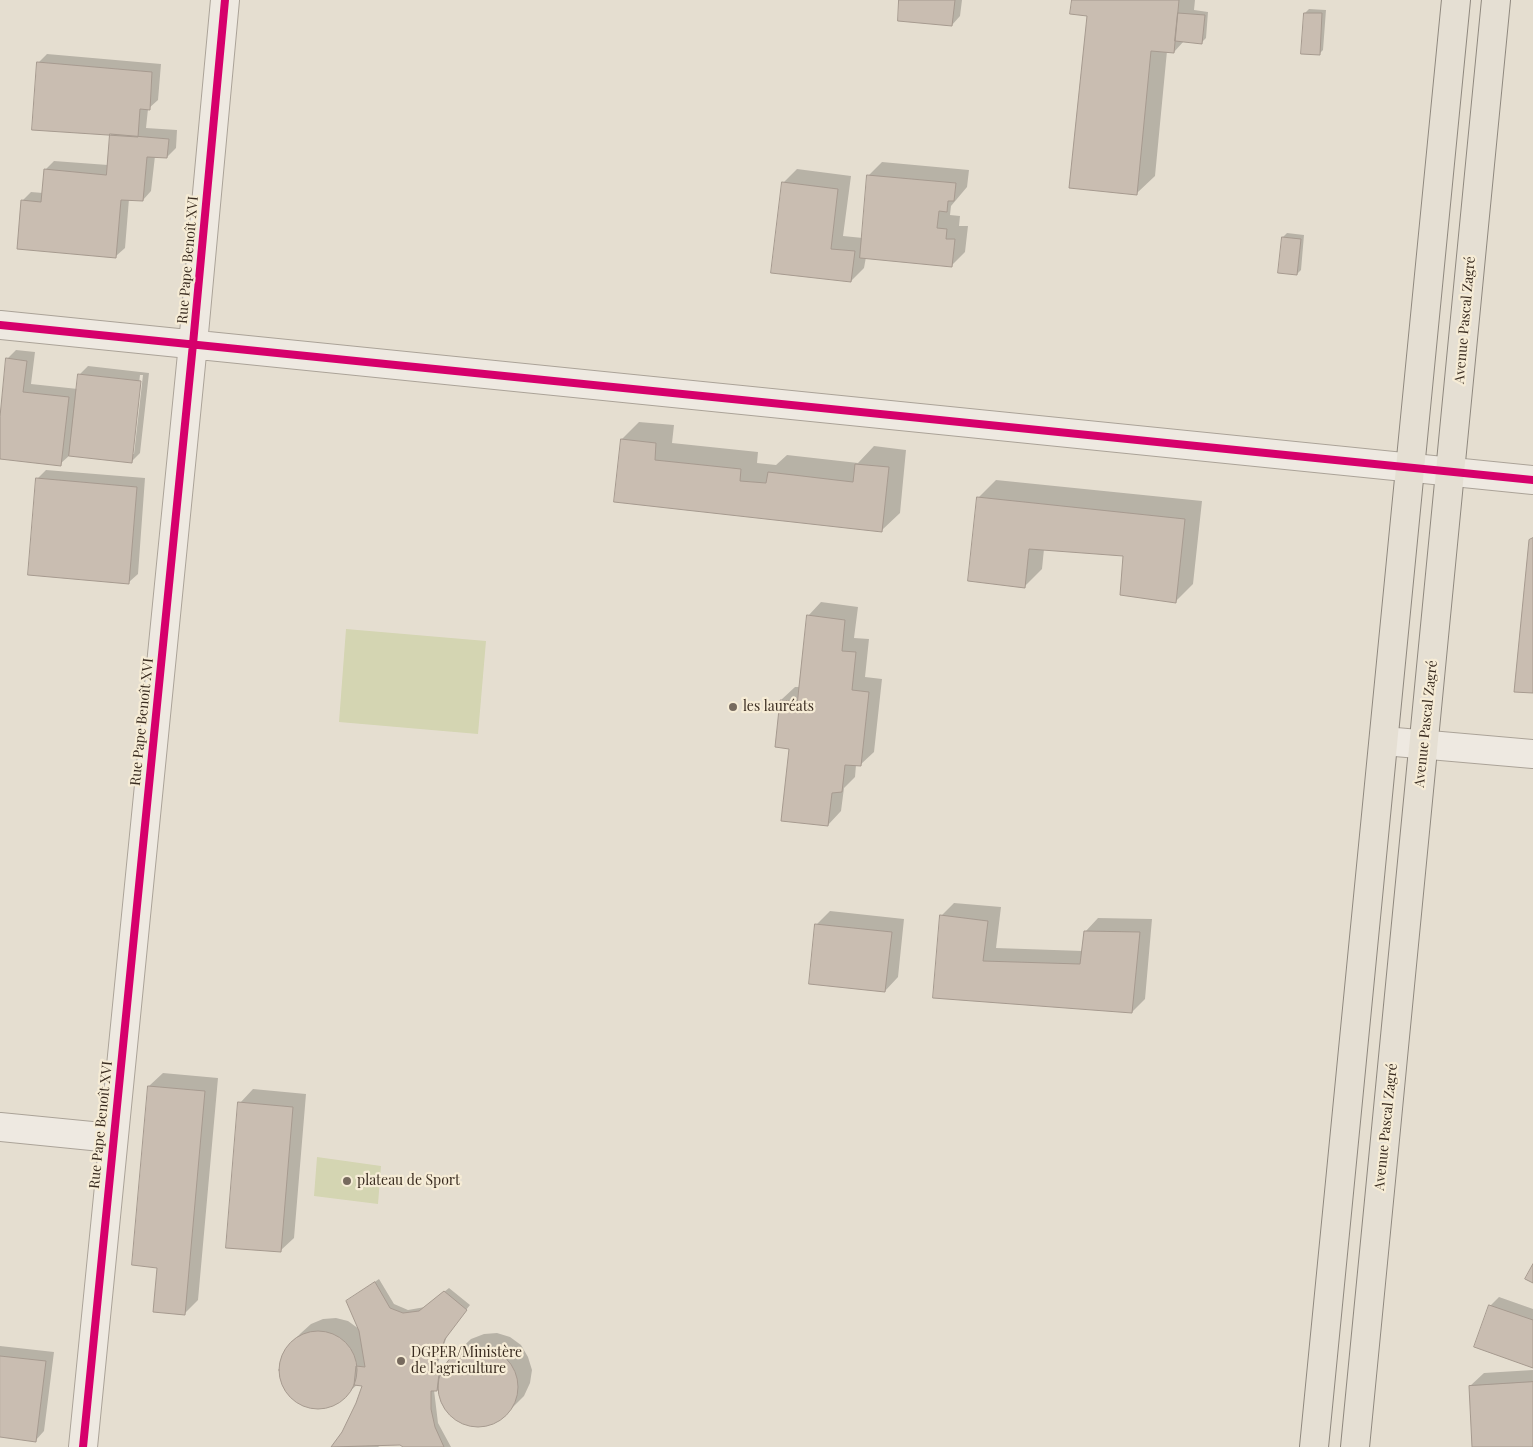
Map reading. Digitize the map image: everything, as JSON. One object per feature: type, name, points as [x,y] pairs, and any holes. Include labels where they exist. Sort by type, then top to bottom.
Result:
[{"type":"main road","points":[[1314,1447],[1456,0]]},
{"type":"main road","name":"Avenue Pascal Zagré","points":[[1355,1447],[1496,0]]},
{"type":"street","name":"Rue Pape Benoît XVI","points":[[83,1447],[112,1138],[193,344],[225,0]]},
{"type":"street","points":[[0,325],[1533,480]]},
{"type":"street","points":[[1384,741],[1533,754]]},
{"type":"street","points":[[0,1128],[112,1138]]},
{"type":"green space","points":[[346,629],[486,641],[478,734],[339,722]]},
{"type":"green space","name":"plateau de Sport","points":[[317,1157],[381,1166],[378,1204],[314,1196]]},
{"type":"building","points":[[899,0],[955,0],[952,26],[898,21]]},
{"type":"building","points":[[1072,0],[1179,0],[1174,53],[1151,51],[1137,195],[1069,188],[1087,16],[1070,14]]},
{"type":"building","points":[[1178,13],[1205,15],[1202,44],[1175,41]]},
{"type":"building","points":[[1304,13],[1322,13],[1320,55],[1301,54]]},
{"type":"building","points":[[37,62],[152,72],[150,110],[140,109],[138,137],[32,130]]},
{"type":"building","points":[[110,134],[169,139],[167,158],[147,157],[143,201],[121,200],[116,258],[17,249],[21,200],[41,202],[44,169],[106,175]]},
{"type":"building","points":[[867,175],[956,183],[954,201],[948,201],[947,212],[939,211],[937,228],[947,229],[946,239],[955,239],[952,267],[860,258]]},
{"type":"building","points":[[782,182],[838,189],[831,249],[855,251],[851,282],[771,273]]},
{"type":"building","points":[[1282,237],[1301,239],[1297,275],[1278,273]]},
{"type":"building","points":[[6,358],[27,361],[23,392],[69,397],[61,466],[0,459],[0,417]]},
{"type":"building","points":[[78,374],[141,381],[132,463],[69,456]]},
{"type":"building","points":[[621,439],[656,443],[655,460],[741,469],[740,481],[766,483],[768,472],[853,482],[855,464],[889,467],[882,532],[614,502]]},
{"type":"building","points":[[36,478],[137,487],[129,584],[28,575]]},
{"type":"building","points":[[977,497],[1185,519],[1176,603],[1120,595],[1123,556],[1029,549],[1025,588],[968,581]]},
{"type":"building","points":[[1533,538],[1533,693],[1514,692],[1529,540]]},
{"type":"building","points":[[807,615],[845,620],[842,651],[856,652],[852,690],[869,692],[861,766],[845,765],[842,792],[832,793],[828,826],[781,821],[789,749],[775,747],[780,700],[797,702]]},
{"type":"building","points":[[940,915],[988,921],[983,961],[1080,964],[1084,931],[1140,932],[1132,1013],[933,998]]},
{"type":"building","points":[[815,924],[892,932],[885,992],[809,984]]},
{"type":"building","points":[[148,1086],[205,1091],[185,1315],[153,1312],[157,1268],[132,1265]]},
{"type":"building","points":[[238,1102],[293,1107],[281,1252],[226,1248]]},
{"type":"building","points":[[1533,1264],[1533,1283],[1525,1279]]},
{"type":"building","name":"DGPER/Ministère de l'agriculture","points":[[375,1282],[390,1308],[403,1313],[419,1311],[444,1291],[467,1310],[445,1339],[433,1373],[439,1374],[437,1391],[431,1391],[431,1409],[435,1427],[444,1447],[403,1447],[400,1445],[331,1447],[342,1432],[362,1386],[354,1385],[356,1366],[365,1367],[359,1331],[346,1301]]},
{"type":"building","points":[[1489,1305],[1533,1320],[1533,1368],[1474,1347]]},
{"type":"building","points":[[318,1331],[333,1334],[346,1342],[354,1355],[357,1370],[354,1385],[346,1398],[333,1406],[318,1409],[303,1406],[290,1398],[282,1385],[279,1370],[282,1355],[290,1342],[303,1334]]},
{"type":"building","points":[[470,1347],[486,1347],[507,1358],[518,1379],[518,1395],[507,1416],[486,1427],[470,1427],[456,1421],[444,1409],[438,1395],[438,1379],[444,1365],[456,1353]]},
{"type":"building","points":[[0,1356],[46,1361],[36,1442],[0,1437]]},
{"type":"building","points":[[1533,1382],[1533,1447],[1472,1447],[1469,1386]]},
{"type":"cycle path","points":[[83,1447],[193,344],[225,0]]},
{"type":"cycle path","points":[[0,325],[1533,480]]},
{"type":"place","name":"les lauréats","points":[[733,707]]},
{"type":"place","name":"plateau de Sport","points":[[347,1181]]},
{"type":"place","name":"DGPER/Ministère de l'agriculture","points":[[401,1361]]}]
